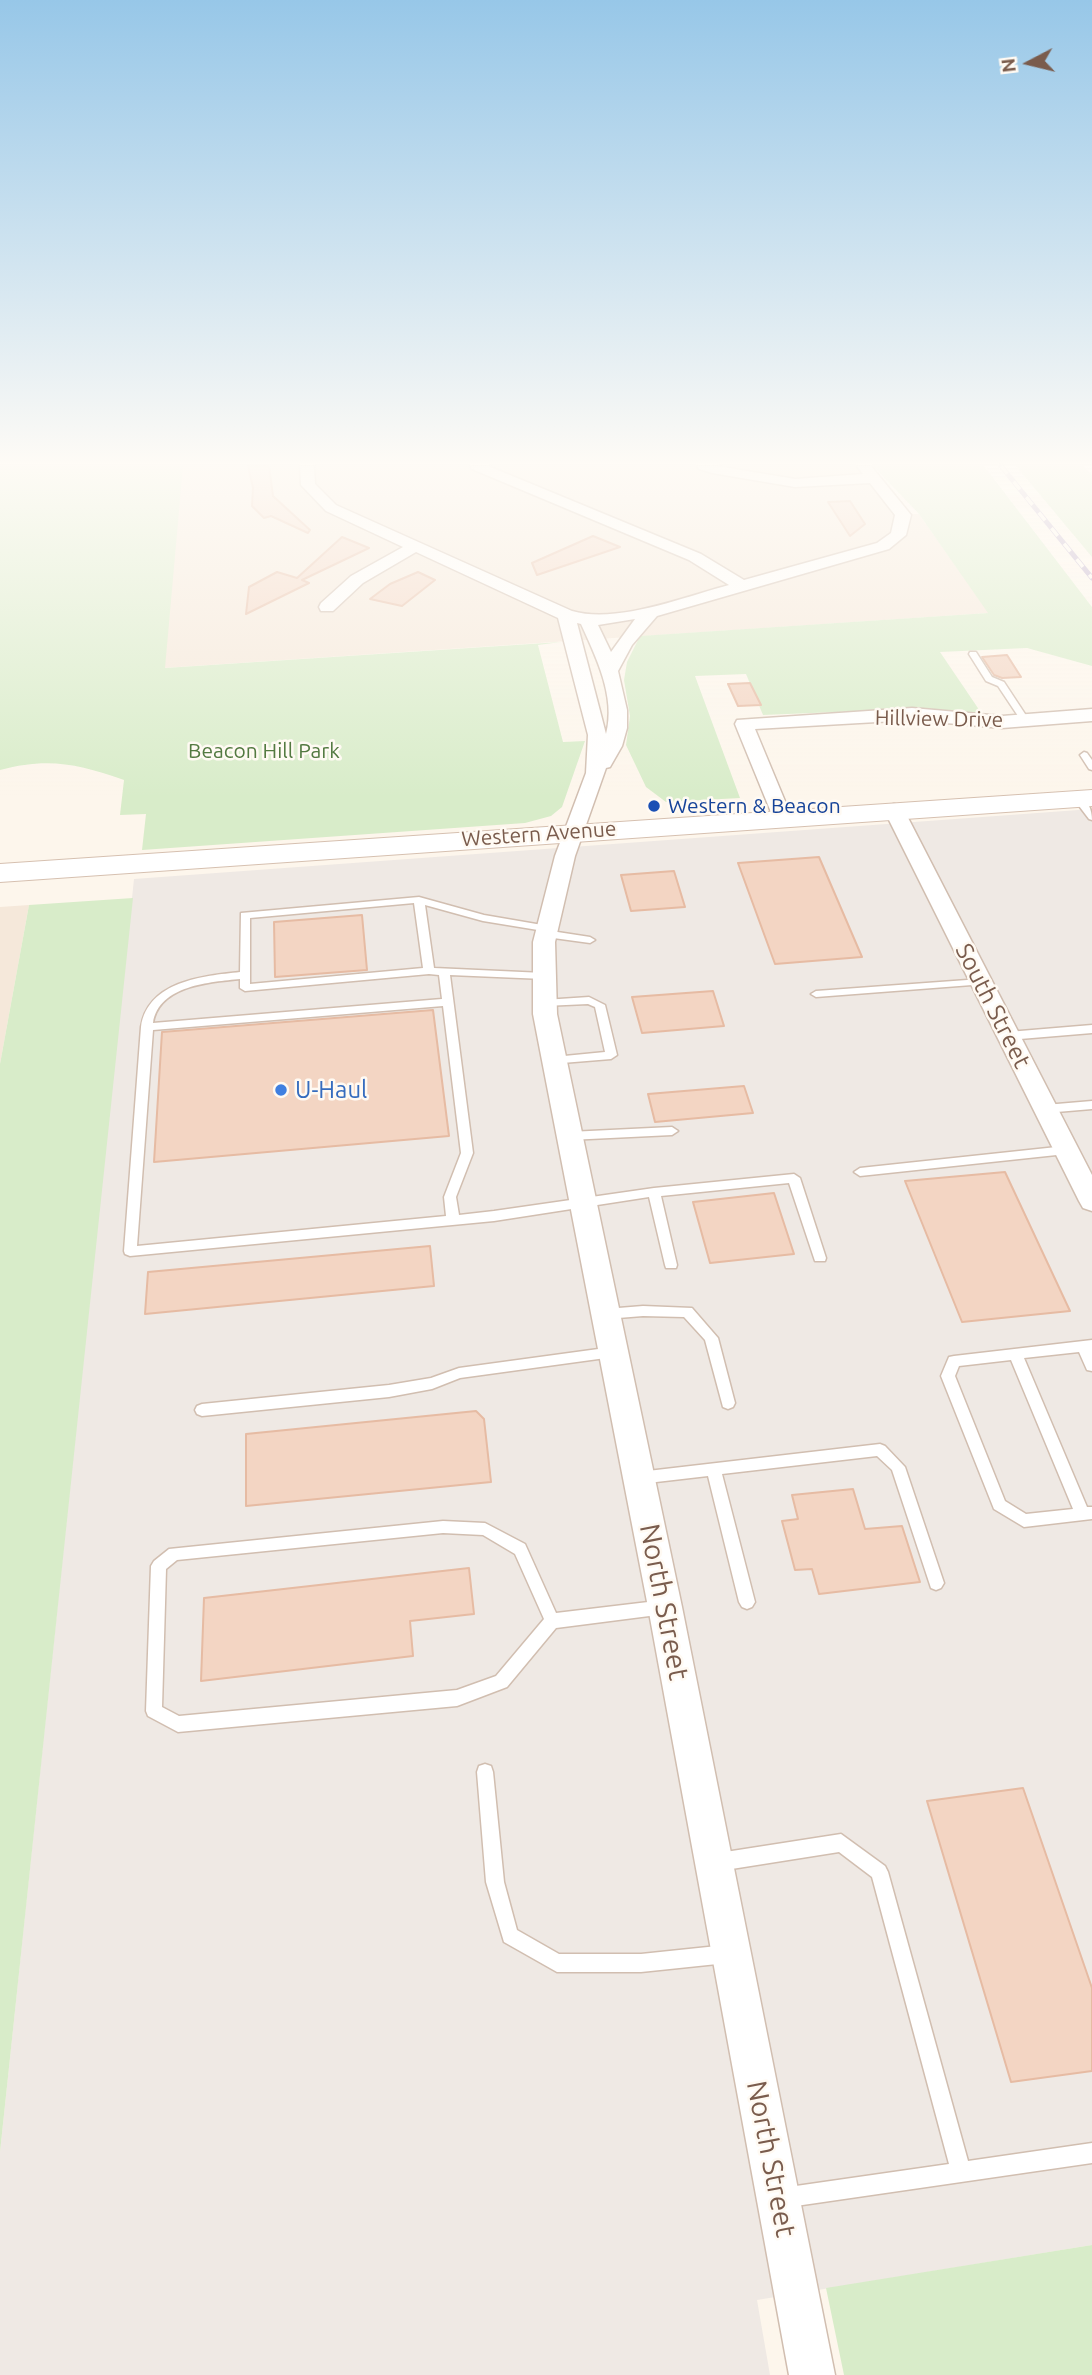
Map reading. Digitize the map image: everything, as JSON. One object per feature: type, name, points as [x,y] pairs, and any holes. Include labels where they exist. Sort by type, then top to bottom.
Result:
[{"type":"main road","name":"Western Avenue","points":[[0,873],[894,810],[1089,802]]},
{"type":"street","points":[[327,607],[344,587],[358,577]]},
{"type":"street","points":[[483,577],[566,615],[588,621],[651,612],[776,577]]},
{"type":"street","points":[[727,577],[742,586]]},
{"type":"street","points":[[611,669],[624,643],[651,612]]},
{"type":"street","points":[[566,615],[597,735],[596,773]]},
{"type":"street","points":[[588,621],[611,669],[619,705],[611,751],[596,773]]},
{"type":"street","name":"Hillview Drive","points":[[782,818],[744,724],[912,714],[1002,722],[1092,715]]},
{"type":"street","name":"North Street","points":[[596,773],[565,856],[547,931],[544,990],[554,1061],[665,1607],[812,2375]]},
{"type":"street","name":"South Street","points":[[894,810],[1092,1201]]},
{"type":"lane","points":[[972,654],[989,679],[1001,684],[1025,720]]},
{"type":"lane","points":[[1090,756],[1092,767]]},
{"type":"lane","points":[[419,900],[429,971]]},
{"type":"lane","points":[[554,1061],[611,1055],[600,1005],[544,990],[429,971],[245,988],[245,915],[419,900],[483,918],[590,940]]},
{"type":"lane","points":[[444,972],[467,1153],[450,1197],[453,1220]]},
{"type":"lane","points":[[245,975],[204,979],[167,992],[154,1005],[147,1027],[138,1181],[130,1251],[494,1216],[582,1201],[794,1178],[820,1258]]},
{"type":"lane","points":[[816,994],[981,982]]},
{"type":"lane","points":[[147,1027],[448,1002]]},
{"type":"lane","points":[[1008,1037],[1092,1029]]},
{"type":"lane","points":[[1045,1109],[1092,1105]]},
{"type":"lane","points":[[569,1136],[672,1131]]},
{"type":"lane","points":[[860,1172],[1066,1150]]},
{"type":"lane","points":[[654,1192],[671,1265]]},
{"type":"lane","points":[[606,1314],[687,1312],[710,1338],[728,1403]]},
{"type":"lane","points":[[1015,1354],[1087,1513],[1024,1521],[999,1505],[948,1376],[954,1361],[1015,1354],[1087,1346],[1092,1366]]},
{"type":"lane","points":[[202,1410],[389,1391],[432,1383],[458,1373],[613,1352]]},
{"type":"lane","points":[[639,1478],[880,1450],[898,1467],[936,1583]]},
{"type":"lane","points":[[714,1470],[747,1602]]},
{"type":"lane","points":[[552,1621],[520,1549],[485,1529],[443,1527],[174,1554],[159,1566],[154,1711],[178,1724],[457,1698],[501,1682],[552,1621],[665,1607]]},
{"type":"lane","points":[[485,1772],[495,1882],[510,1936],[557,1963],[641,1963],[731,1953]]},
{"type":"lane","points":[[714,1863],[841,1843],[879,1872],[961,2172]]},
{"type":"lane","points":[[779,2198],[1092,2153]]},
{"type":"shaded area","points":[[172,577],[963,577],[989,613],[164,668]]},
{"type":"shaded area","points":[[1092,809],[1092,2245],[757,2300],[770,2375],[0,2375],[0,2152],[134,879]]},
{"type":"shaded area","points":[[29,905],[0,1064],[0,907]]},
{"type":"green space","name":"Beacon Hill Park","points":[[0,577],[173,577],[165,668],[561,642],[538,645],[563,742],[585,741],[562,807],[551,816],[525,823],[142,850],[146,814],[120,815],[124,780],[63,764],[33,764],[0,770]]},
{"type":"green space","points":[[963,577],[1069,577],[1092,607],[1092,666],[1027,648],[940,652],[982,714],[910,709],[763,715],[746,674],[695,676],[740,798],[666,802],[646,787],[626,745],[630,716],[624,680],[627,662],[640,636],[988,613]]},
{"type":"green space","points":[[133,898],[0,2152],[0,1064],[29,905]]},
{"type":"green space","points":[[1092,2245],[1092,2375],[844,2375],[826,2288]]},
{"type":"building","points":[[268,577],[309,577],[302,580],[309,583],[246,614],[249,587]]},
{"type":"building","points":[[407,577],[428,577],[435,580],[402,606],[370,599],[390,584]]},
{"type":"building","points":[[1007,655],[1021,677],[1002,678],[994,675],[982,657]]},
{"type":"building","points":[[750,683],[761,705],[738,706],[728,684]]},
{"type":"building","points":[[819,857],[862,957],[775,964],[738,863]]},
{"type":"building","points":[[674,871],[685,907],[631,911],[621,875]]},
{"type":"building","points":[[362,915],[367,970],[275,977],[274,922]]},
{"type":"building","points":[[713,991],[724,1026],[642,1033],[632,997]]},
{"type":"building","points":[[433,1010],[449,1136],[154,1162],[162,1032]]},
{"type":"building","points":[[744,1086],[753,1113],[655,1122],[648,1094]]},
{"type":"building","points":[[1005,1172],[1070,1311],[962,1322],[905,1181]]},
{"type":"building","points":[[774,1193],[794,1254],[710,1263],[693,1202]]},
{"type":"building","points":[[430,1246],[434,1286],[145,1314],[148,1272]]},
{"type":"building","points":[[476,1411],[484,1419],[491,1482],[246,1506],[246,1434]]},
{"type":"building","points":[[853,1489],[865,1529],[902,1526],[920,1582],[819,1594],[812,1569],[795,1570],[782,1521],[798,1519],[792,1495]]},
{"type":"building","points":[[469,1568],[474,1614],[410,1621],[413,1656],[201,1681],[204,1598]]},
{"type":"building","points":[[1023,1788],[1092,1988],[1092,2071],[1011,2082],[927,1801]]},
{"type":"place","name":"Western & Beacon","points":[[654,806]]},
{"type":"place","name":"U-Haul","points":[[281,1090]]}]
